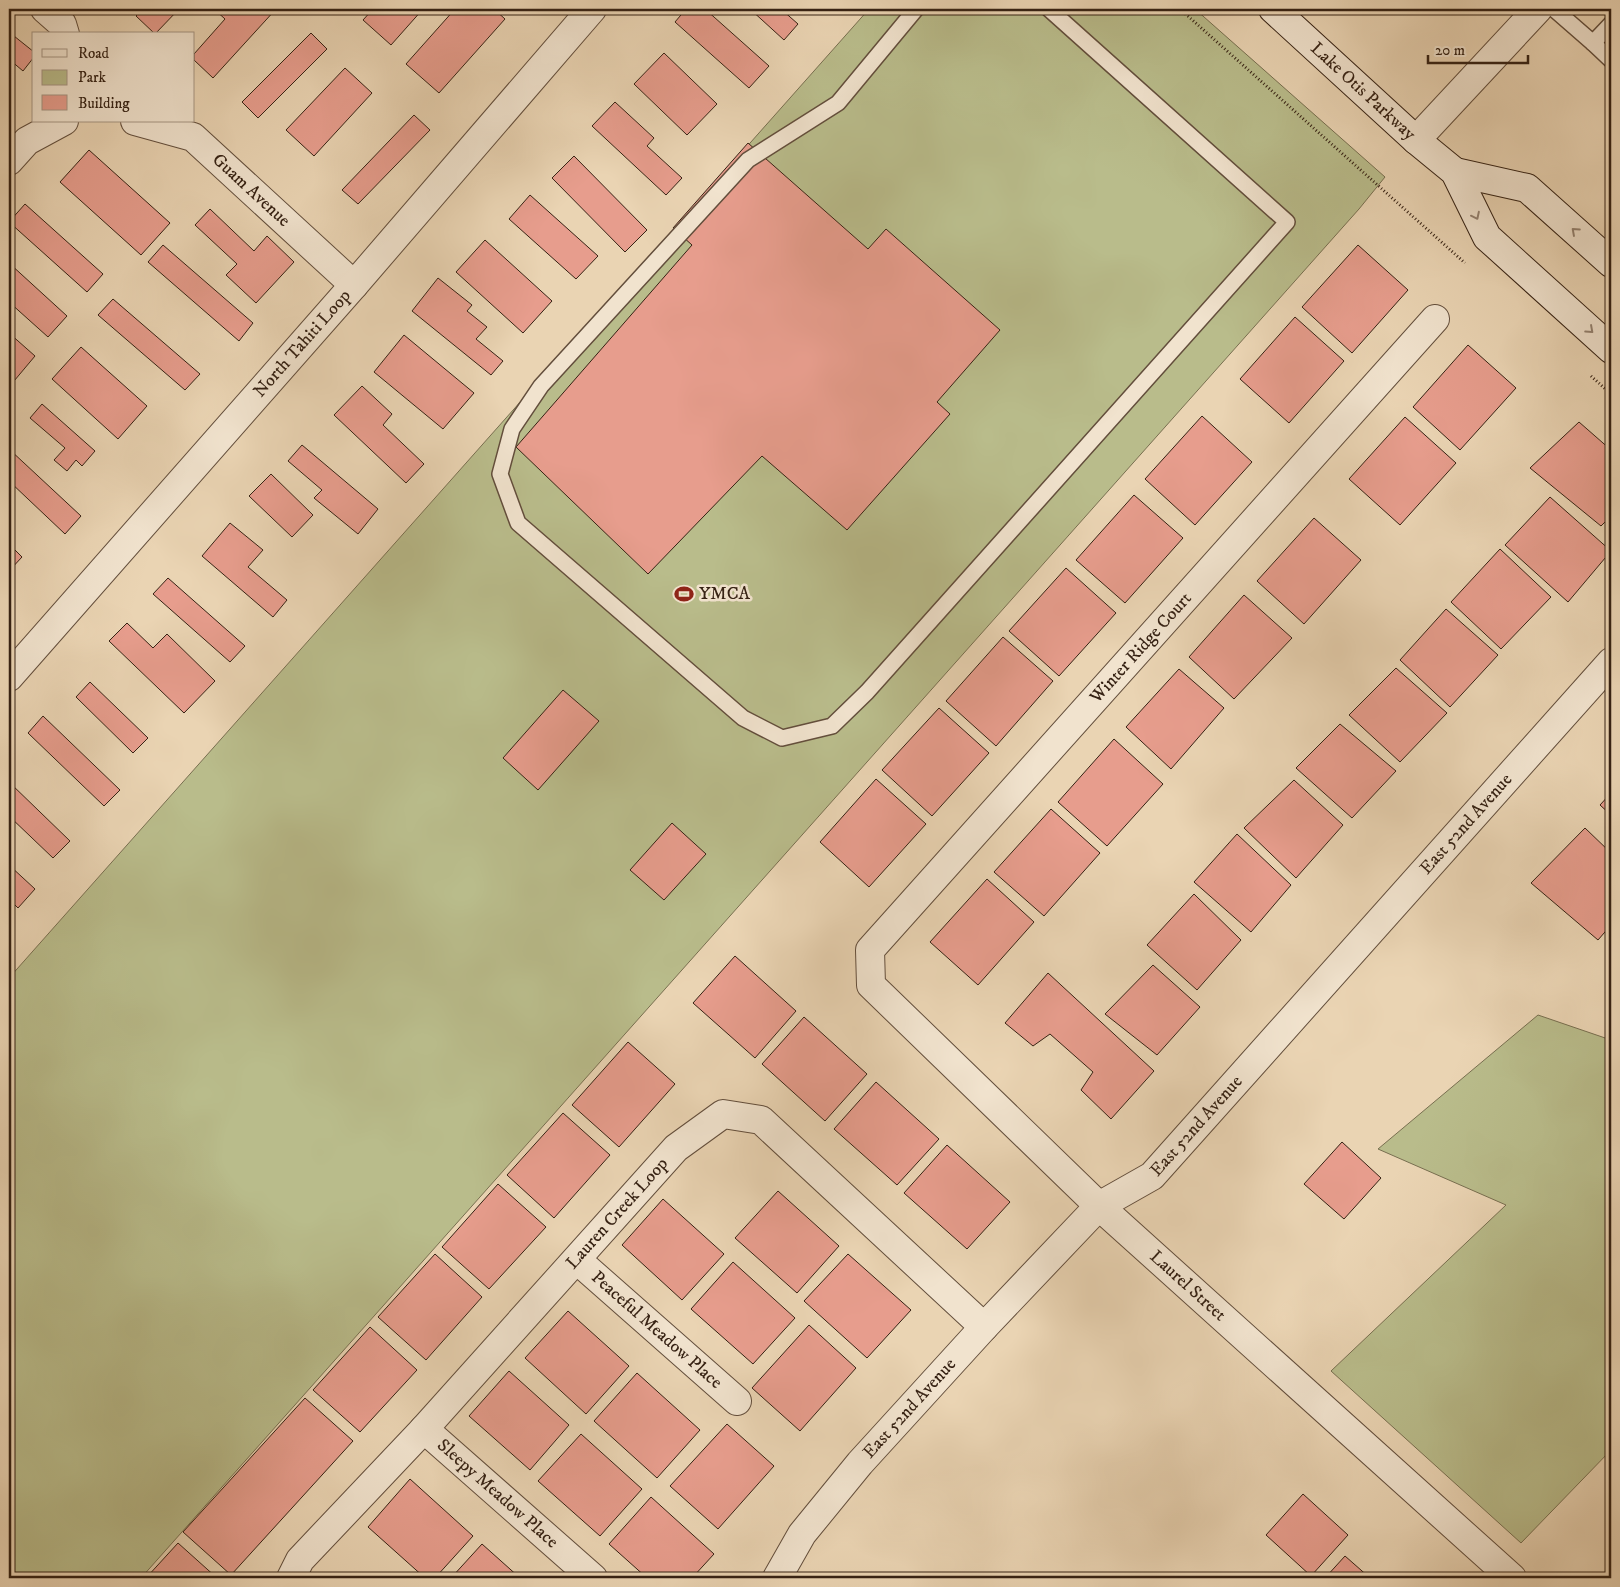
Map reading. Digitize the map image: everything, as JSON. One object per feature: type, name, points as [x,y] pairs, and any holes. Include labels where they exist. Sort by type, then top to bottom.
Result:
[{"type":"street","points":[[45,9],[62,24],[64,32]]},
{"type":"street","name":"Lake Otis Parkway","points":[[1273,9],[1416,140],[1455,172],[1487,237],[1611,349]]},
{"type":"street","points":[[1416,140],[1538,9]]},
{"type":"street","name":"North Tahiti Loop","points":[[9,677],[354,285],[582,12]]},
{"type":"street","points":[[9,161],[27,141],[62,122]]},
{"type":"street","name":"Guam Avenue","points":[[138,122],[193,137],[354,285]]},
{"type":"street","name":"Lake Otis Parkway","points":[[1455,172],[1527,188],[1611,263]]},
{"type":"street","name":"Winter Ridge Court","points":[[871,985],[870,950],[1436,319]]},
{"type":"street","name":"East 52nd Avenue","points":[[777,1578],[802,1534],[860,1463],[984,1327],[1099,1206],[1152,1176],[1611,662]]},
{"type":"street","name":"Laurel Street","points":[[871,985],[1099,1206],[1512,1578]]},
{"type":"street","name":"Lauren Creek Loop","points":[[291,1578],[300,1560],[424,1429],[676,1148],[723,1114],[761,1120],[984,1327]]},
{"type":"street","name":"Peaceful Meadow Place","points":[[577,1260],[737,1401]]},
{"type":"street","name":"Sleepy Meadow Place","points":[[424,1429],[593,1578]]},
{"type":"lane","points":[[916,9],[838,103],[748,160],[541,386],[512,429],[500,474],[518,523],[743,718],[782,738],[832,726],[867,692],[1287,222],[1049,9]]},
{"type":"lane","points":[[1554,9],[1611,60]]},
{"type":"lane","points":[[1593,43],[1611,24]]},
{"type":"path","points":[[1180,9],[1467,264]]},
{"type":"path","points":[[1590,374],[1611,394]]},
{"type":"green space","name":"YMCA","points":[[869,9],[1195,9],[1385,177],[1359,209],[141,1578],[9,1578],[9,978]]},
{"type":"green space","points":[[1538,1015],[1611,1040],[1611,1450],[1521,1543],[1331,1371],[1506,1205],[1378,1149]]},
{"type":"building","points":[[143,9],[179,9],[157,32],[153,32],[136,16]]},
{"type":"building","points":[[214,9],[276,9],[213,78],[195,61],[195,53],[225,19]]},
{"type":"building","points":[[373,9],[423,9],[391,45],[363,20]]},
{"type":"building","points":[[455,9],[494,9],[505,19],[439,93],[406,64]]},
{"type":"building","points":[[686,9],[705,9],[769,66],[749,88],[675,22]]},
{"type":"building","points":[[750,9],[781,9],[798,24],[784,40]]},
{"type":"building","points":[[9,32],[32,50],[32,60],[23,71],[10,60],[9,62]]},
{"type":"building","points":[[311,33],[327,49],[258,118],[242,102]]},
{"type":"building","points":[[664,53],[717,104],[687,135],[634,84]]},
{"type":"building","points":[[345,68],[372,93],[314,156],[286,130]]},
{"type":"building","points":[[615,102],[654,138],[647,146],[682,178],[666,195],[592,126]]},
{"type":"building","points":[[414,115],[430,130],[358,204],[342,190]]},
{"type":"building","points":[[748,143],[868,249],[886,229],[1000,330],[937,402],[950,414],[847,530],[762,456],[648,574],[516,447],[692,245],[673,228]]},
{"type":"building","points":[[89,150],[170,223],[141,255],[60,182]]},
{"type":"building","points":[[574,156],[647,230],[625,252],[552,178]]},
{"type":"building","points":[[530,195],[598,256],[576,279],[509,219]]},
{"type":"building","points":[[25,204],[103,274],[87,292],[9,222]]},
{"type":"building","points":[[210,209],[254,251],[267,236],[294,262],[256,303],[226,275],[237,264],[195,225]]},
{"type":"building","points":[[485,240],[552,301],[523,333],[456,272]]},
{"type":"building","points":[[163,245],[253,323],[239,341],[148,262]]},
{"type":"building","points":[[1358,245],[1408,290],[1352,353],[1302,307]]},
{"type":"building","points":[[9,263],[67,316],[48,337],[9,302]]},
{"type":"building","points":[[438,278],[472,305],[467,311],[487,327],[476,339],[503,361],[491,375],[412,311]]},
{"type":"building","points":[[113,299],[200,374],[185,390],[98,315]]},
{"type":"building","points":[[1295,317],[1344,361],[1289,423],[1240,379]]},
{"type":"building","points":[[9,333],[35,356],[9,387]]},
{"type":"building","points":[[404,335],[474,393],[443,429],[374,372]]},
{"type":"building","points":[[1468,345],[1516,388],[1460,450],[1413,407]]},
{"type":"building","points":[[81,347],[147,406],[118,439],[52,379]]},
{"type":"building","points":[[362,386],[392,414],[383,425],[424,464],[406,483],[334,415]]},
{"type":"building","points":[[42,404],[95,451],[82,466],[76,460],[67,471],[54,460],[65,448],[30,418]]},
{"type":"building","points":[[1202,416],[1252,462],[1195,525],[1145,479]]},
{"type":"building","points":[[1405,417],[1456,463],[1400,525],[1349,479]]},
{"type":"building","points":[[1579,422],[1611,450],[1611,516],[1601,526],[1530,468]]},
{"type":"building","points":[[302,445],[378,509],[358,534],[314,498],[322,490],[288,461]]},
{"type":"building","points":[[9,449],[81,516],[65,534],[9,481]]},
{"type":"building","points":[[271,474],[313,515],[292,537],[249,496]]},
{"type":"building","points":[[1134,495],[1183,538],[1125,603],[1076,560]]},
{"type":"building","points":[[1550,497],[1611,551],[1568,602],[1505,545]]},
{"type":"building","points":[[1314,518],[1361,560],[1304,624],[1257,581]]},
{"type":"building","points":[[230,523],[263,550],[248,567],[287,600],[273,617],[202,556]]},
{"type":"building","points":[[9,544],[22,557],[9,571]]},
{"type":"building","points":[[1500,549],[1551,597],[1501,649],[1451,602]]},
{"type":"building","points":[[1066,568],[1116,613],[1059,676],[1009,631]]},
{"type":"building","points":[[168,578],[245,646],[230,662],[153,594]]},
{"type":"building","points":[[1244,595],[1292,638],[1234,699],[1189,657]]},
{"type":"building","points":[[1446,609],[1498,655],[1450,707],[1400,660]]},
{"type":"building","points":[[127,623],[153,648],[167,634],[215,681],[184,713],[109,641]]},
{"type":"building","points":[[1003,637],[1053,681],[996,746],[946,701]]},
{"type":"building","points":[[1396,668],[1447,713],[1400,762],[1349,715]]},
{"type":"building","points":[[1179,669],[1224,708],[1171,769],[1126,727]]},
{"type":"building","points":[[90,682],[148,738],[133,753],[76,697]]},
{"type":"building","points":[[563,690],[599,721],[538,790],[503,758]]},
{"type":"building","points":[[939,708],[989,753],[932,816],[882,770]]},
{"type":"building","points":[[43,716],[120,790],[104,806],[28,733]]},
{"type":"building","points":[[1340,724],[1396,771],[1352,818],[1296,768]]},
{"type":"building","points":[[1114,739],[1163,784],[1107,846],[1058,802]]},
{"type":"building","points":[[876,779],[926,824],[869,887],[820,842]]},
{"type":"building","points":[[1294,780],[1343,825],[1296,878],[1244,828]]},
{"type":"building","points":[[9,782],[70,841],[53,858],[9,816]]},
{"type":"building","points":[[1611,793],[1611,815],[1600,805]]},
{"type":"building","points":[[1051,809],[1100,853],[1044,916],[994,872]]},
{"type":"building","points":[[672,823],[706,854],[664,900],[630,870]]},
{"type":"building","points":[[1585,828],[1611,853],[1611,925],[1598,940],[1531,883]]},
{"type":"building","points":[[1237,834],[1291,885],[1251,932],[1194,882]]},
{"type":"building","points":[[9,865],[35,889],[18,908],[9,899]]},
{"type":"building","points":[[987,879],[1034,922],[978,985],[930,942]]},
{"type":"building","points":[[1194,894],[1241,940],[1197,990],[1147,945]]},
{"type":"building","points":[[735,956],[796,1011],[755,1058],[693,1003]]},
{"type":"building","points":[[1153,965],[1200,1007],[1157,1055],[1105,1014]]},
{"type":"building","points":[[1048,973],[1154,1071],[1111,1119],[1081,1090],[1093,1072],[1050,1034],[1033,1046],[1005,1023]]},
{"type":"building","points":[[804,1017],[867,1074],[825,1121],[762,1064]]},
{"type":"building","points":[[628,1042],[675,1084],[619,1147],[572,1105]]},
{"type":"building","points":[[876,1082],[939,1139],[897,1185],[834,1129]]},
{"type":"building","points":[[563,1113],[610,1155],[554,1218],[507,1175]]},
{"type":"building","points":[[1342,1142],[1381,1178],[1344,1219],[1304,1184]]},
{"type":"building","points":[[947,1145],[1010,1202],[967,1249],[904,1193]]},
{"type":"building","points":[[498,1184],[546,1227],[489,1289],[442,1247]]},
{"type":"building","points":[[778,1191],[839,1246],[797,1293],[735,1238]]},
{"type":"building","points":[[663,1199],[724,1254],[682,1300],[622,1245]]},
{"type":"building","points":[[435,1254],[482,1297],[426,1360],[378,1317]]},
{"type":"building","points":[[848,1254],[911,1310],[867,1358],[804,1301]]},
{"type":"building","points":[[733,1262],[795,1318],[753,1364],[691,1309]]},
{"type":"building","points":[[568,1311],[629,1366],[586,1414],[525,1358]]},
{"type":"building","points":[[809,1325],[856,1368],[800,1431],[752,1388]]},
{"type":"building","points":[[370,1327],[417,1370],[360,1432],[313,1390]]},
{"type":"building","points":[[509,1371],[569,1425],[530,1470],[469,1416]]},
{"type":"building","points":[[637,1373],[700,1430],[657,1478],[594,1421]]},
{"type":"building","points":[[305,1398],[353,1441],[231,1575],[183,1532]]},
{"type":"building","points":[[727,1424],[774,1466],[718,1529],[670,1486]]},
{"type":"building","points":[[581,1434],[642,1489],[600,1536],[538,1481]]},
{"type":"building","points":[[410,1479],[473,1536],[435,1578],[425,1578],[368,1527]]},
{"type":"building","points":[[1303,1494],[1348,1535],[1311,1576],[1266,1535]]},
{"type":"building","points":[[651,1497],[714,1554],[692,1578],[647,1578],[609,1544]]},
{"type":"building","points":[[178,1543],[217,1578],[146,1578]]},
{"type":"building","points":[[482,1544],[520,1578],[451,1578]]},
{"type":"building","points":[[1345,1556],[1370,1578],[1325,1578]]},
{"type":"place","name":"YMCA","points":[[684,594]]}]
